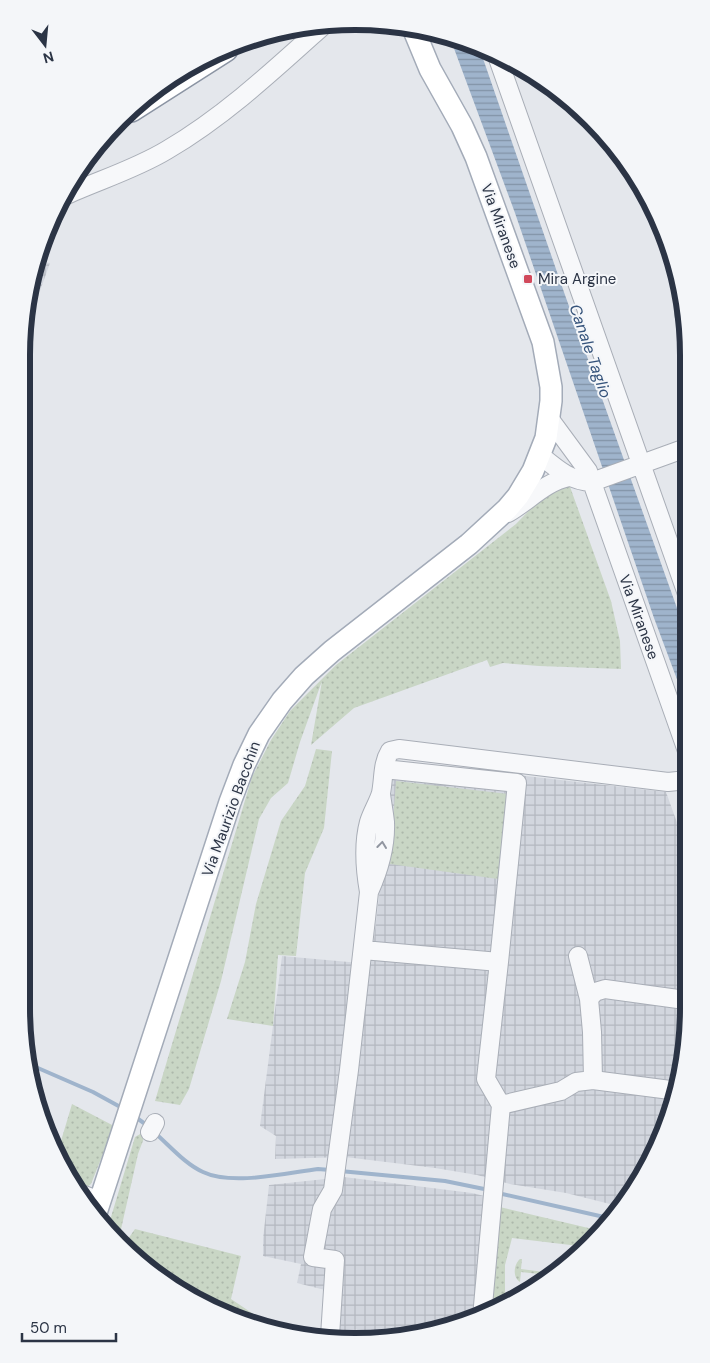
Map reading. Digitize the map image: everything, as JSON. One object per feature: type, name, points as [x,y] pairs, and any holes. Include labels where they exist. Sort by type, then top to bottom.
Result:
[{"type":"main road","name":"Via Miranese","points":[[416,36],[430,69],[462,126],[476,157],[543,342],[551,387],[549,418]]},
{"type":"main road","name":"Via Maurizio Bacchin","points":[[93,1201],[134,1099],[230,802],[244,764],[259,734],[304,676],[332,651],[422,582],[495,521],[518,496],[540,456],[549,418]]},
{"type":"street","points":[[74,192],[166,151],[205,125],[249,91],[315,33]]},
{"type":"street","points":[[500,64],[636,465],[680,576]]},
{"type":"street","name":"Via Miranese","points":[[549,418],[596,480],[680,730]]},
{"type":"street","points":[[540,456],[561,473],[584,482],[596,480],[680,450]]},
{"type":"street","points":[[540,456],[553,454],[576,455]]},
{"type":"street","points":[[495,521],[524,504],[553,482],[569,477]]},
{"type":"street","points":[[330,1332],[334,1260],[313,1257],[322,1209],[333,1190],[338,1154],[369,892],[365,857],[369,823],[380,793],[385,759],[390,751],[399,749],[668,782],[680,781]]},
{"type":"street","points":[[384,769],[517,783],[486,1079],[501,1105],[483,1306]]},
{"type":"street","points":[[363,950],[499,962]]},
{"type":"street","points":[[578,956],[589,999],[593,1080]]},
{"type":"street","points":[[589,999],[595,992],[605,989],[678,998]]},
{"type":"street","points":[[501,1105],[561,1091],[576,1082],[593,1080],[670,1090]]},
{"type":"shaded area","points":[[44,262],[50,263],[34,309]]},
{"type":"shaded area","points":[[395,761],[666,792],[680,831],[680,1008],[677,1050],[669,1092],[655,1132],[636,1170],[614,1205],[566,1193],[510,1184],[477,1175],[435,1168],[345,1157],[275,1159],[276,1136],[260,1126],[282,956],[371,964]]},
{"type":"shaded area","points":[[344,1177],[472,1193],[501,1200],[487,1304],[459,1316],[418,1327],[376,1332],[328,1331],[329,1291],[297,1283],[301,1264],[263,1256],[269,1185]]},
{"type":"green space","points":[[569,484],[611,601],[620,641],[621,669],[503,663],[490,667],[487,660],[354,708],[311,745],[322,681],[300,742],[288,783],[271,798],[259,819],[221,981],[189,1089],[180,1105],[155,1101],[252,777],[271,740],[290,711],[336,665],[516,524],[545,494]]},
{"type":"green space","points":[[316,749],[332,751],[324,828],[305,873],[296,956],[278,955],[273,1026],[227,1019],[245,962],[256,904],[281,821],[305,786]]},
{"type":"green space","points":[[396,781],[508,794],[498,879],[390,864]]},
{"type":"green space","points":[[72,1104],[114,1126],[91,1184],[86,1188],[60,1144]]},
{"type":"green space","points":[[147,1130],[138,1154],[120,1233],[110,1221],[135,1137]]},
{"type":"green space","points":[[500,1207],[593,1229],[576,1246],[512,1238],[505,1265],[505,1296],[490,1303]]},
{"type":"green space","points":[[135,1229],[241,1256],[231,1299],[258,1318],[231,1308],[192,1289],[157,1266],[128,1239]]},
{"type":"green space","points":[[522,1259],[521,1269],[544,1272],[541,1274],[521,1272],[520,1282],[516,1277],[516,1264]]},
{"type":"water","points":[[453,45],[482,56],[680,616],[680,687],[654,618],[515,213]]},
{"type":"waterway","points":[[35,1067],[93,1092],[124,1109]]},
{"type":"waterway","points":[[134,1116],[148,1126]]},
{"type":"waterway","points":[[155,1133],[196,1169],[215,1176],[244,1178],[318,1169],[330,1170]]},
{"type":"waterway","points":[[340,1171],[445,1181],[489,1190]]},
{"type":"waterway","points":[[498,1193],[604,1217]]},
{"type":"place","name":"Mira Argine","points":[[528,279]]},
{"type":"water label","name":"Canale Taglio","points":[[591,351]]}]
